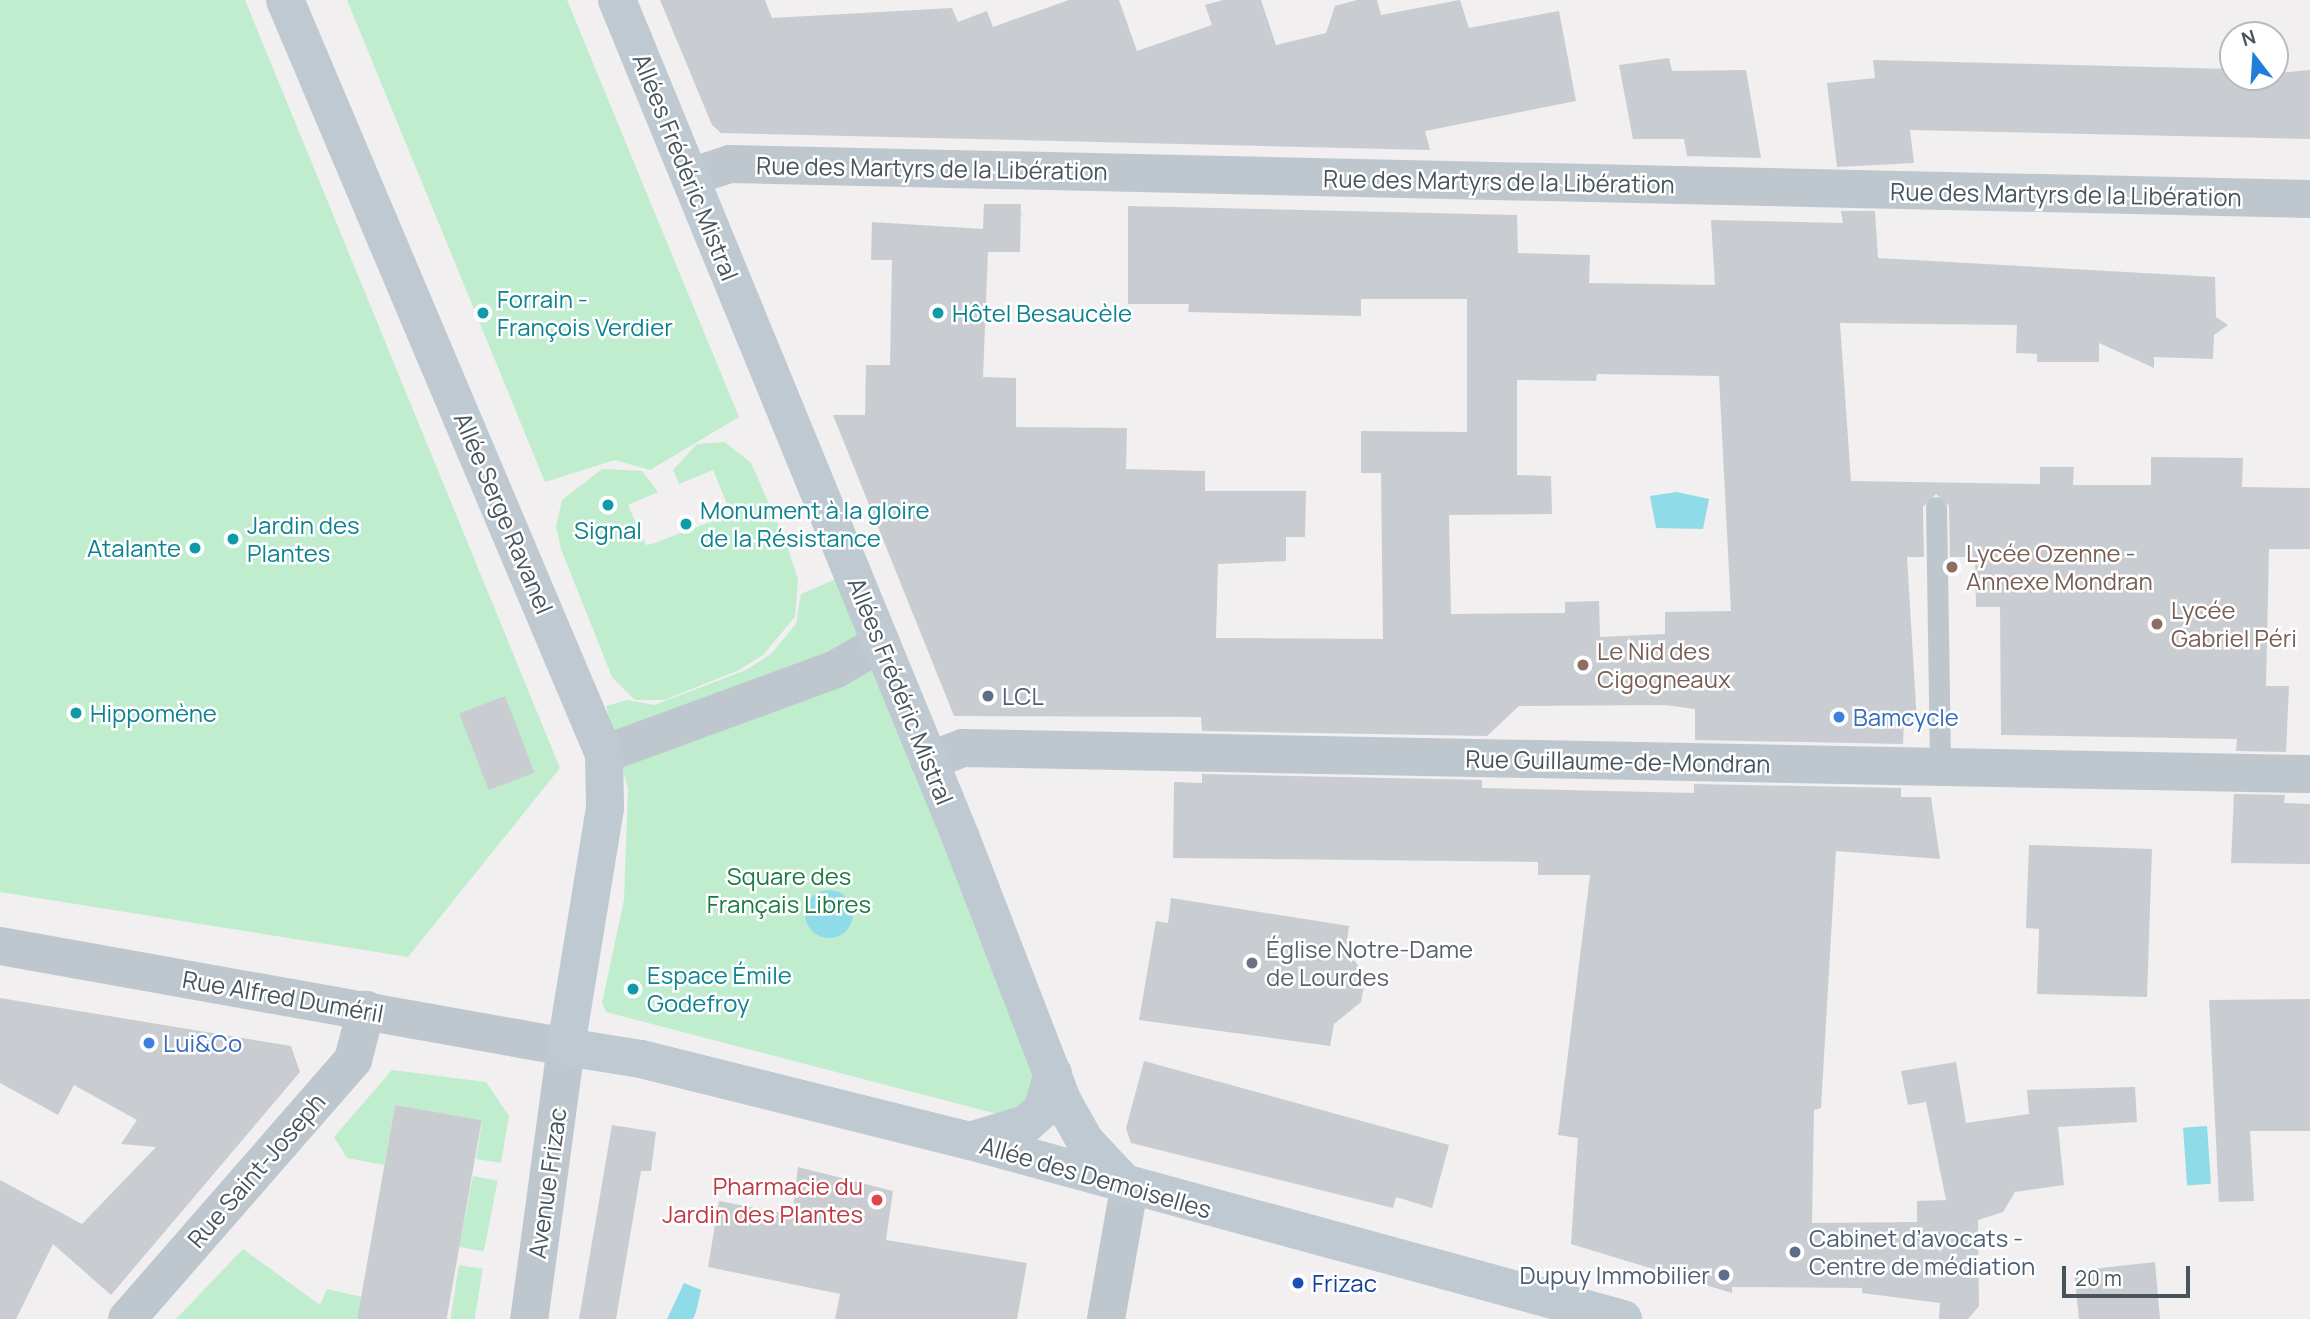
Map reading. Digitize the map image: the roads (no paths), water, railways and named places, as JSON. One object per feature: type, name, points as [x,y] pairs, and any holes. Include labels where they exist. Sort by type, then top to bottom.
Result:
[{"type":"main road","name":"Allée Serge Ravanel","points":[[285,0],[604,754],[605,808],[566,1048]]},
{"type":"main road","name":"Allées Frédéric Mistral","points":[[617,0],[929,761],[1053,1074],[1085,1141],[1129,1188]]},
{"type":"main road","name":"Allée des Demoiselles","points":[[566,1048],[641,1059],[970,1140],[1129,1188],[1623,1319]]},
{"type":"main road","points":[[970,1140],[1026,1124],[1042,1110],[1053,1074]]},
{"type":"street","name":"Rue des Martyrs de la Libération","points":[[690,177],[730,163],[2310,199]]},
{"type":"street","points":[[604,754],[836,668],[881,643]]},
{"type":"street","name":"Rue Guillaume-de-Mondran","points":[[929,761],[963,748],[2310,774]]},
{"type":"street","name":"Rue Alfred Duméril","points":[[0,946],[566,1048]]},
{"type":"street","name":"Rue Saint-Joseph","points":[[127,1319],[352,1059],[366,1010]]},
{"type":"street","name":"Avenue Frizac","points":[[529,1319],[566,1048]]},
{"type":"street","points":[[1106,1319],[1129,1188]]},
{"type":"lane","points":[[1936,507],[1940,767]]},
{"type":"water","points":[[1677,492],[1709,499],[1703,529],[1656,528],[1650,496]]},
{"type":"water","points":[[829,890],[846,897],[853,914],[846,931],[829,938],[812,931],[805,914],[812,897]]},
{"type":"water","points":[[2207,1126],[2211,1184],[2187,1186],[2183,1128]]},
{"type":"water","points":[[684,1283],[701,1290],[693,1319],[667,1319]]},
{"type":"place","name":"Forrain - François Verdier","points":[[483,313]]},
{"type":"place","name":"Hôtel Besaucèle","points":[[938,313]]},
{"type":"place","name":"Signal","points":[[608,505]]},
{"type":"place","name":"Monument à la gloire de la Résistance","points":[[686,524]]},
{"type":"place","name":"Jardin des Plantes","points":[[233,539]]},
{"type":"place","name":"Atalante","points":[[195,548]]},
{"type":"place","name":"Lycée Ozenne - Annexe Mondran","points":[[1952,567]]},
{"type":"place","name":"Lycée Gabriel Péri","points":[[2157,624]]},
{"type":"place","name":"Le Nid des Cigogneaux","points":[[1583,665]]},
{"type":"place","name":"LCL","points":[[988,696]]},
{"type":"place","name":"Hippomène","points":[[76,713]]},
{"type":"place","name":"Bamcycle","points":[[1839,717]]},
{"type":"place","name":"Église Notre-Dame de Lourdes","points":[[1252,963]]},
{"type":"place","name":"Espace Émile Godefroy","points":[[633,989]]},
{"type":"place","name":"Lui&Co","points":[[149,1043]]},
{"type":"place","name":"Pharmacie du Jardin des Plantes","points":[[877,1200]]},
{"type":"place","name":"Cabinet d’avocats - Centre de médiation","points":[[1795,1252]]},
{"type":"place","name":"Dupuy Immobilier","points":[[1724,1275]]},
{"type":"place","name":"Frizac","points":[[1298,1283]]},
{"type":"park label","name":"Square des Français Libres","points":[[789,890]]}]
